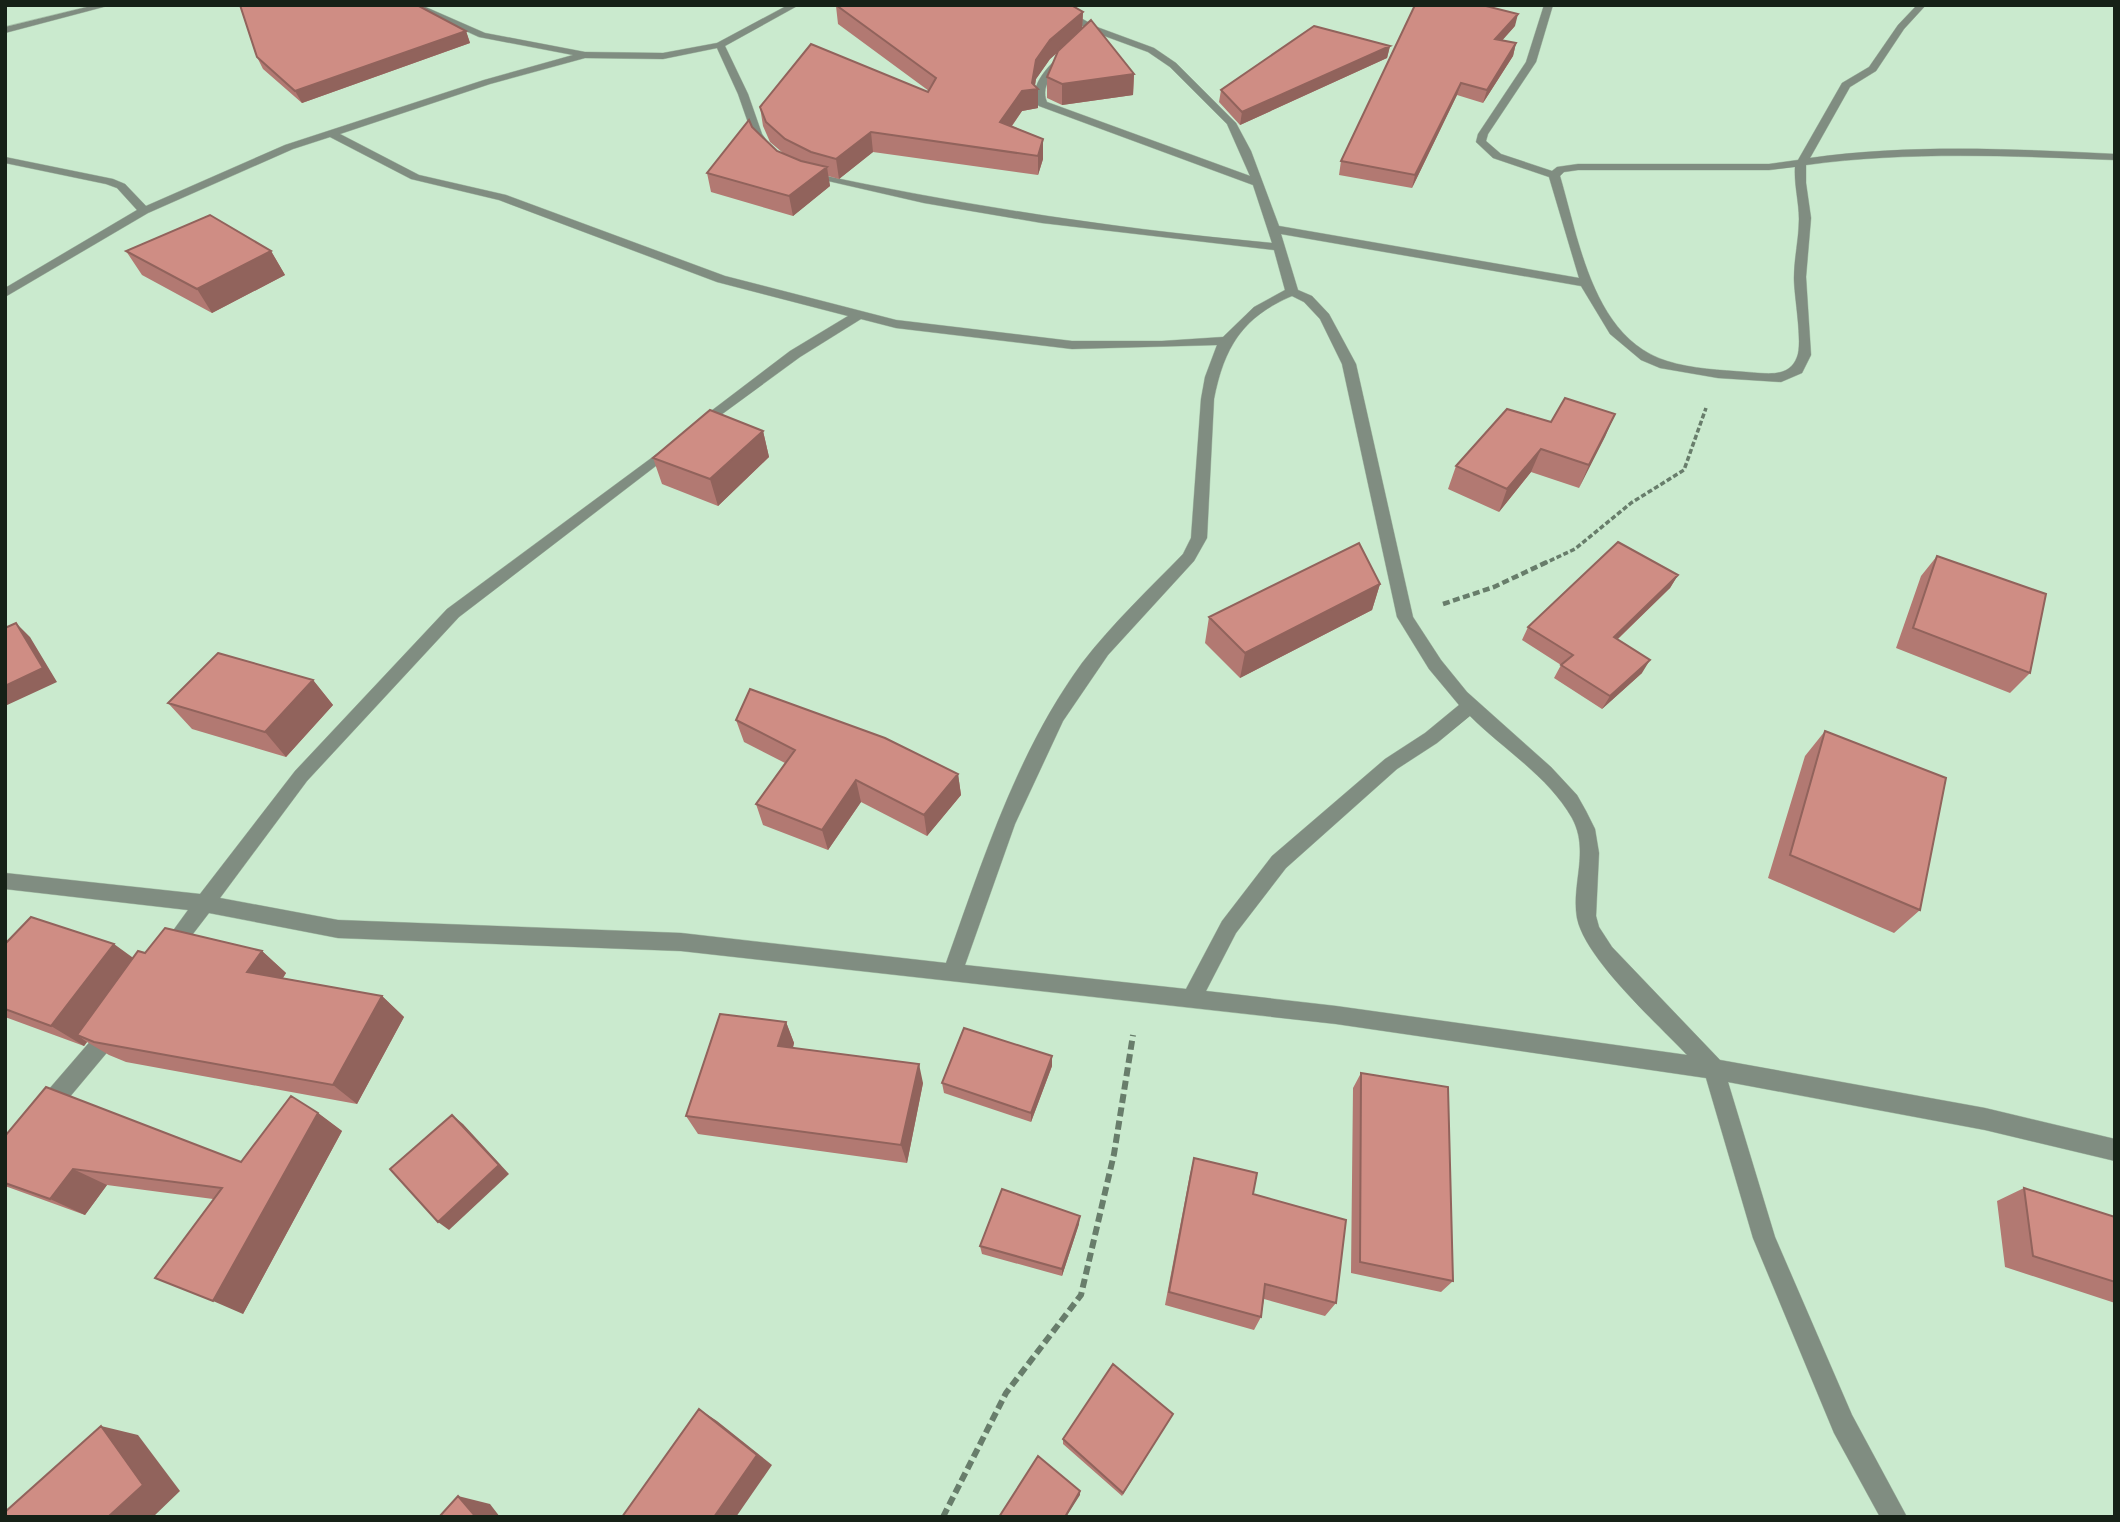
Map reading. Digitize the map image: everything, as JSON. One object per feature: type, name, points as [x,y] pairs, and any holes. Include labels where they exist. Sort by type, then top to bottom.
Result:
[{"type":"street","points":[[5,30],[107,5]]},
{"type":"street","points":[[413,5],[482,35],[585,55],[663,55],[720,45],[795,5]]},
{"type":"street","points":[[1050,5],[1085,37],[1151,50],[1174,65],[1231,124],[1259,183],[1292,292]]},
{"type":"street","points":[[1549,5],[1531,62],[1483,134],[1481,142],[1497,156],[1553,175]]},
{"type":"street","points":[[1553,175],[1586,283],[1614,331],[1646,357],[1665,365],[1718,374],[1782,378],[1797,370],[1805,355],[1800,277],[1805,218],[1800,183],[1801,164],[1846,85],[1873,69],[1901,27],[1922,5]]},
{"type":"street","points":[[428,11],[440,8]]},
{"type":"street","points":[[1085,37],[1048,74],[1039,94],[1039,100],[1043,104],[1259,183]]},
{"type":"street","points":[[720,45],[743,94],[757,134],[773,156]]},
{"type":"street","points":[[5,293],[144,211],[232,170],[331,133],[487,82],[585,55]]},
{"type":"street","points":[[331,133],[415,177],[502,197],[720,279],[896,324],[1072,345],[1163,345],[1228,341]]},
{"type":"street","points":[[1553,175],[1560,169],[1578,167],[1733,168],[1801,164],[1877,155],[2006,152],[2115,157]]},
{"type":"street","points":[[5,160],[109,180],[121,187],[144,211]]},
{"type":"street","points":[[795,171],[895,196],[1035,220],[1135,234],[1280,247]]},
{"type":"street","points":[[1275,229],[1586,283]]},
{"type":"street","points":[[953,972],[1020,792],[1077,684],[1100,654],[1189,557],[1199,538],[1209,390],[1218,356],[1256,310],[1275,298],[1292,292],[1308,299],[1325,317],[1349,364],[1405,617],[1423,649],[1470,706],[1564,792],[1580,816],[1590,842],[1591,868],[1586,910],[1592,935],[1605,953],[1714,1069],[1764,1238],[1843,1424],[1894,1517]]},
{"type":"street","points":[[157,967],[202,903],[301,776],[453,613],[795,355],[859,315]]},
{"type":"street","points":[[1191,999],[1229,927],[1279,862],[1391,764],[1431,738],[1470,706]]},
{"type":"street","points":[[5,881],[202,903],[338,929],[681,942],[1335,1015],[1714,1069],[1985,1119],[2115,1150]]},
{"type":"street","points":[[32,1124],[104,1041],[127,1009]]},
{"type":"path","points":[[1405,617],[1494,587],[1575,549],[1630,503],[1684,470],[1718,374]]},
{"type":"path","points":[[943,1517],[1006,1393],[1081,1295],[1114,1154],[1129,1044],[1147,993]]},
{"type":"building","points":[[240,5],[417,5],[466,31],[295,91],[257,57]]},
{"type":"building","points":[[836,5],[1071,5],[1083,12],[1050,40],[1036,60],[1032,83],[1038,89],[1022,91],[1000,122],[1043,139],[1038,156],[871,132],[836,159],[811,152],[785,139],[766,122],[760,107],[811,44],[928,92],[936,78]]},
{"type":"building","points":[[1415,5],[1482,5],[1518,14],[1495,39],[1516,43],[1487,90],[1461,83],[1415,175],[1341,161]]},
{"type":"building","points":[[1091,20],[1134,74],[1062,84],[1047,77],[1058,51]]},
{"type":"building","points":[[1314,26],[1390,46],[1242,112],[1221,90]]},
{"type":"building","points":[[749,120],[752,127],[777,151],[801,161],[827,167],[789,196],[707,173]]},
{"type":"building","points":[[210,215],[271,251],[197,289],[126,251]]},
{"type":"building","points":[[1565,398],[1615,414],[1589,465],[1541,449],[1507,489],[1456,466],[1507,409],[1551,422]]},
{"type":"building","points":[[710,410],[763,431],[710,479],[653,458]]},
{"type":"building","points":[[1618,542],[1678,575],[1614,637],[1650,660],[1610,696],[1561,665],[1573,655],[1528,627]]},
{"type":"building","points":[[1359,543],[1380,584],[1245,653],[1209,617]]},
{"type":"building","points":[[1937,556],[2046,594],[2030,673],[1913,628]]},
{"type":"building","points":[[16,623],[43,668],[5,686],[5,628]]},
{"type":"building","points":[[218,653],[313,680],[265,732],[168,703]]},
{"type":"building","points":[[750,689],[885,738],[958,774],[924,815],[856,780],[822,830],[756,804],[795,750],[736,720]]},
{"type":"building","points":[[1825,731],[1946,778],[1920,910],[1790,855]]},
{"type":"building","points":[[31,917],[114,944],[51,1026],[5,1009],[5,944]]},
{"type":"building","points":[[165,928],[262,951],[247,972],[382,996],[333,1085],[94,1042],[77,1035],[138,951],[145,953]]},
{"type":"building","points":[[720,1014],[786,1022],[778,1046],[919,1064],[901,1145],[686,1116]]},
{"type":"building","points":[[964,1028],[1052,1056],[1031,1113],[942,1083]]},
{"type":"building","points":[[1361,1073],[1448,1087],[1453,1281],[1360,1262]]},
{"type":"building","points":[[46,1087],[241,1162],[291,1096],[318,1113],[213,1301],[155,1278],[222,1188],[73,1169],[50,1199],[5,1183],[5,1136]]},
{"type":"building","points":[[452,1115],[499,1165],[438,1222],[390,1169]]},
{"type":"building","points":[[1194,1158],[1257,1173],[1253,1194],[1346,1220],[1336,1303],[1265,1284],[1261,1317],[1169,1292]]},
{"type":"building","points":[[2024,1188],[2115,1217],[2115,1282],[2033,1256]]},
{"type":"building","points":[[1002,1189],[1080,1216],[1062,1269],[980,1246]]},
{"type":"building","points":[[1113,1364],[1173,1414],[1123,1493],[1063,1439]]},
{"type":"building","points":[[699,1409],[757,1455],[714,1517],[622,1517]]},
{"type":"building","points":[[101,1426],[143,1485],[108,1517],[5,1517],[5,1512]]},
{"type":"building","points":[[1038,1456],[1080,1491],[1065,1517],[999,1517]]},
{"type":"building","points":[[458,1496],[476,1517],[439,1517]]}]
